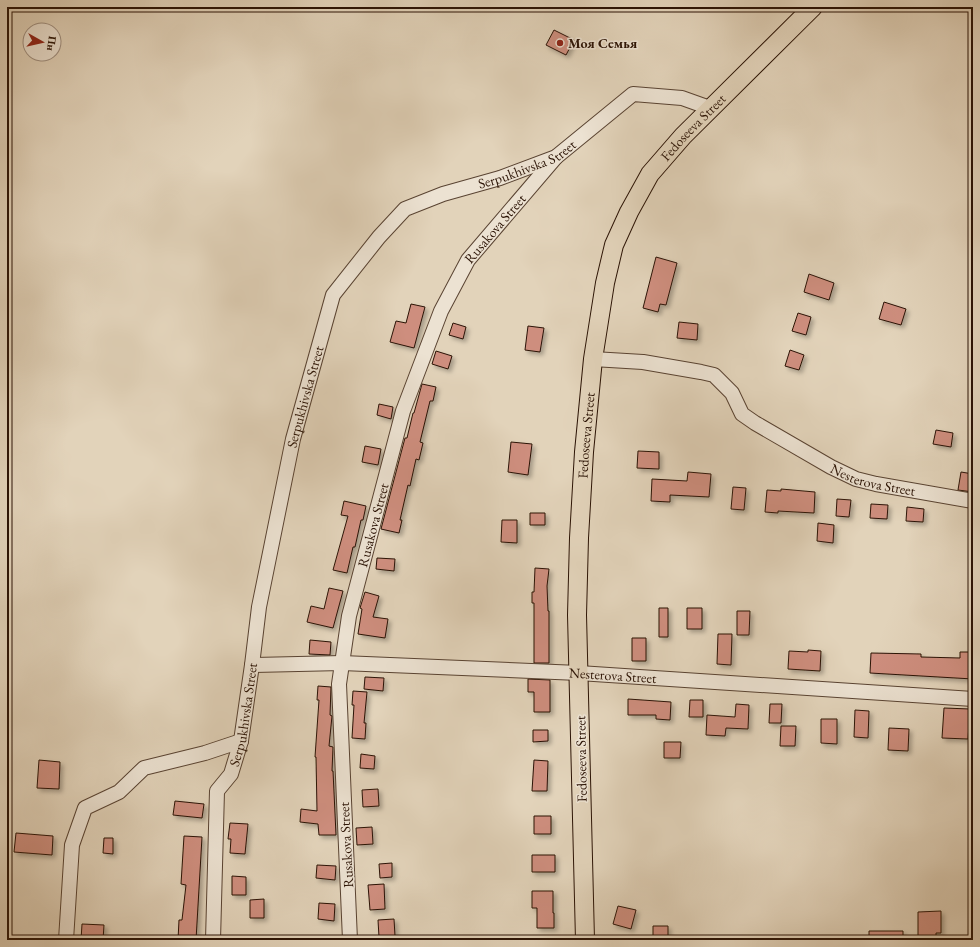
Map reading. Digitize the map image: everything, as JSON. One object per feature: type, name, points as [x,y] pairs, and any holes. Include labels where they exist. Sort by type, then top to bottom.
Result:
[{"type":"main road","name":"Fedoseeva Street","points":[[585,940],[577,615],[579,538],[584,452],[593,359],[604,283],[614,246],[629,212],[650,174],[710,108],[813,7]]},
{"type":"street","name":"Serpukhivska Street","points":[[213,940],[217,791],[231,774],[241,741],[259,607],[292,439],[333,295],[379,237],[405,209],[443,194],[500,178],[556,157],[633,94],[682,98],[710,108]]},
{"type":"street","name":"Rusakova Street","points":[[350,940],[339,684],[349,616],[403,412],[441,311],[468,260],[556,157]]},
{"type":"street","name":"Nesterova Street","points":[[593,359],[643,362],[714,375],[732,393],[742,414],[755,424],[830,467],[856,479],[876,484],[973,501]]},
{"type":"street","name":"Nesterova Street","points":[[252,665],[342,663],[579,673],[973,699]]},
{"type":"street","points":[[66,940],[72,845],[85,808],[119,792],[144,768],[205,753],[241,741]]},
{"type":"building","name":"Моя Семья","points":[[554,30],[574,40],[566,55],[546,45]]},
{"type":"building","points":[[656,257],[677,263],[666,305],[660,304],[658,312],[643,308]]},
{"type":"building","points":[[809,274],[834,283],[829,300],[804,292]]},
{"type":"building","points":[[884,302],[906,309],[901,325],[879,319]]},
{"type":"building","points":[[411,304],[425,307],[414,348],[390,342],[396,321],[406,323]]},
{"type":"building","points":[[798,313],[811,317],[806,335],[792,331]]},
{"type":"building","points":[[679,322],[698,324],[697,340],[677,338]]},
{"type":"building","points":[[453,323],[466,327],[463,339],[449,335]]},
{"type":"building","points":[[528,326],[544,328],[540,352],[525,350]]},
{"type":"building","points":[[790,350],[804,355],[799,370],[785,366]]},
{"type":"building","points":[[436,351],[452,356],[448,369],[432,364]]},
{"type":"building","points":[[422,384],[436,387],[433,401],[430,401],[420,442],[423,443],[419,460],[416,459],[410,486],[408,485],[400,520],[402,520],[399,533],[381,529],[405,438],[407,438]]},
{"type":"building","points":[[379,404],[393,407],[391,419],[377,415]]},
{"type":"building","points":[[936,430],[953,433],[951,447],[933,444]]},
{"type":"building","points":[[511,442],[532,444],[528,475],[508,472]]},
{"type":"building","points":[[365,446],[381,449],[378,465],[362,462]]},
{"type":"building","points":[[638,451],[659,452],[659,469],[637,468]]},
{"type":"building","points":[[688,472],[711,474],[709,497],[670,495],[670,502],[651,501],[652,479],[687,481]]},
{"type":"building","points":[[961,472],[973,474],[973,492],[958,490]]},
{"type":"building","points":[[733,487],[746,488],[744,510],[731,509]]},
{"type":"building","points":[[781,489],[815,492],[814,513],[778,511],[778,513],[765,512],[767,490],[781,491]]},
{"type":"building","points":[[837,499],[851,500],[849,517],[836,516]]},
{"type":"building","points":[[344,501],[366,506],[363,520],[361,520],[355,547],[353,547],[347,573],[333,570],[348,516],[341,515]]},
{"type":"building","points":[[871,504],[888,505],[887,519],[870,518]]},
{"type":"building","points":[[907,507],[924,509],[923,522],[906,521]]},
{"type":"building","points":[[530,513],[545,513],[545,525],[530,525]]},
{"type":"building","points":[[502,520],[517,520],[517,543],[501,542]]},
{"type":"building","points":[[818,523],[834,525],[833,543],[817,541]]},
{"type":"building","points":[[377,558],[395,559],[394,571],[376,569]]},
{"type":"building","points":[[535,568],[549,569],[547,586],[549,611],[549,663],[534,663],[534,603],[532,603],[532,592],[534,592]]},
{"type":"building","points":[[329,588],[343,591],[333,628],[307,622],[311,606],[324,609]]},
{"type":"building","points":[[365,592],[379,596],[373,617],[388,619],[385,638],[358,634],[362,609],[360,608]]},
{"type":"building","points":[[659,608],[668,608],[668,637],[659,637]]},
{"type":"building","points":[[687,608],[702,608],[702,629],[687,629]]},
{"type":"building","points":[[737,611],[750,611],[749,635],[737,635]]},
{"type":"building","points":[[718,634],[732,634],[731,665],[717,664]]},
{"type":"building","points":[[632,638],[646,638],[646,661],[632,661]]},
{"type":"building","points":[[310,640],[331,642],[330,655],[309,654]]},
{"type":"building","points":[[808,650],[821,651],[820,671],[788,669],[789,651],[808,652]]},
{"type":"building","points":[[960,652],[973,652],[973,679],[870,673],[871,653],[921,654],[921,657],[960,658]]},
{"type":"building","points":[[365,677],[384,678],[383,691],[364,689]]},
{"type":"building","points":[[528,679],[550,680],[550,712],[534,712],[534,692],[528,692]]},
{"type":"building","points":[[318,686],[331,687],[330,715],[332,716],[329,746],[333,747],[332,771],[336,835],[319,835],[318,824],[300,822],[301,809],[317,811],[315,757],[319,700],[317,700]]},
{"type":"building","points":[[353,691],[367,692],[364,723],[366,723],[365,739],[352,738],[354,705],[352,705]]},
{"type":"building","points":[[628,699],[671,702],[670,720],[656,719],[656,715],[628,715]]},
{"type":"building","points":[[690,700],[703,700],[703,717],[689,717]]},
{"type":"building","points":[[736,704],[749,705],[748,729],[726,728],[725,736],[706,735],[707,715],[735,717]]},
{"type":"building","points":[[770,704],[782,704],[781,723],[769,723]]},
{"type":"building","points":[[944,708],[970,709],[968,739],[942,738]]},
{"type":"building","points":[[855,710],[869,711],[868,738],[854,737]]},
{"type":"building","points":[[821,719],[837,719],[837,744],[821,743]]},
{"type":"building","points":[[781,726],[796,726],[795,746],[780,746]]},
{"type":"building","points":[[889,728],[909,729],[908,751],[888,750]]},
{"type":"building","points":[[533,730],[548,730],[548,741],[533,742]]},
{"type":"building","points":[[664,742],[681,742],[680,758],[664,758]]},
{"type":"building","points":[[361,754],[375,756],[374,769],[360,768]]},
{"type":"building","points":[[39,760],[60,762],[59,789],[37,788]]},
{"type":"building","points":[[534,760],[548,761],[547,791],[532,791]]},
{"type":"building","points":[[378,789],[379,806],[363,807],[362,790]]},
{"type":"building","points":[[175,801],[204,804],[202,818],[173,815]]},
{"type":"building","points":[[534,816],[551,816],[551,834],[534,834]]},
{"type":"building","points":[[230,823],[248,824],[245,854],[230,853],[231,839],[228,839]]},
{"type":"building","points":[[372,827],[373,844],[357,845],[356,828]]},
{"type":"building","points":[[16,833],[53,836],[52,855],[14,852]]},
{"type":"building","points":[[184,836],[202,837],[196,940],[178,940],[179,920],[182,920],[186,885],[181,884]]},
{"type":"building","points":[[104,838],[113,838],[113,854],[103,853]]},
{"type":"building","points":[[532,855],[555,855],[555,872],[532,872]]},
{"type":"building","points":[[392,863],[392,877],[380,878],[379,864]]},
{"type":"building","points":[[317,865],[336,866],[335,880],[316,878]]},
{"type":"building","points":[[232,876],[246,877],[246,895],[232,895]]},
{"type":"building","points":[[384,884],[385,909],[370,910],[368,885]]},
{"type":"building","points":[[532,891],[553,891],[554,928],[537,928],[537,908],[532,908]]},
{"type":"building","points":[[264,899],[264,918],[250,918],[250,900]]},
{"type":"building","points":[[319,903],[335,904],[334,921],[318,919]]},
{"type":"building","points":[[618,906],[636,910],[631,929],[613,924]]},
{"type":"building","points":[[941,911],[941,933],[936,933],[936,939],[918,940],[918,912]]},
{"type":"building","points":[[394,919],[395,936],[379,937],[378,920]]},
{"type":"building","points":[[82,924],[104,925],[103,940],[81,940]]},
{"type":"building","points":[[653,926],[668,926],[668,940],[653,940]]},
{"type":"building","points":[[869,931],[903,931],[903,940],[869,940]]},
{"type":"place","name":"Моя Семья","points":[[560,43]]}]
